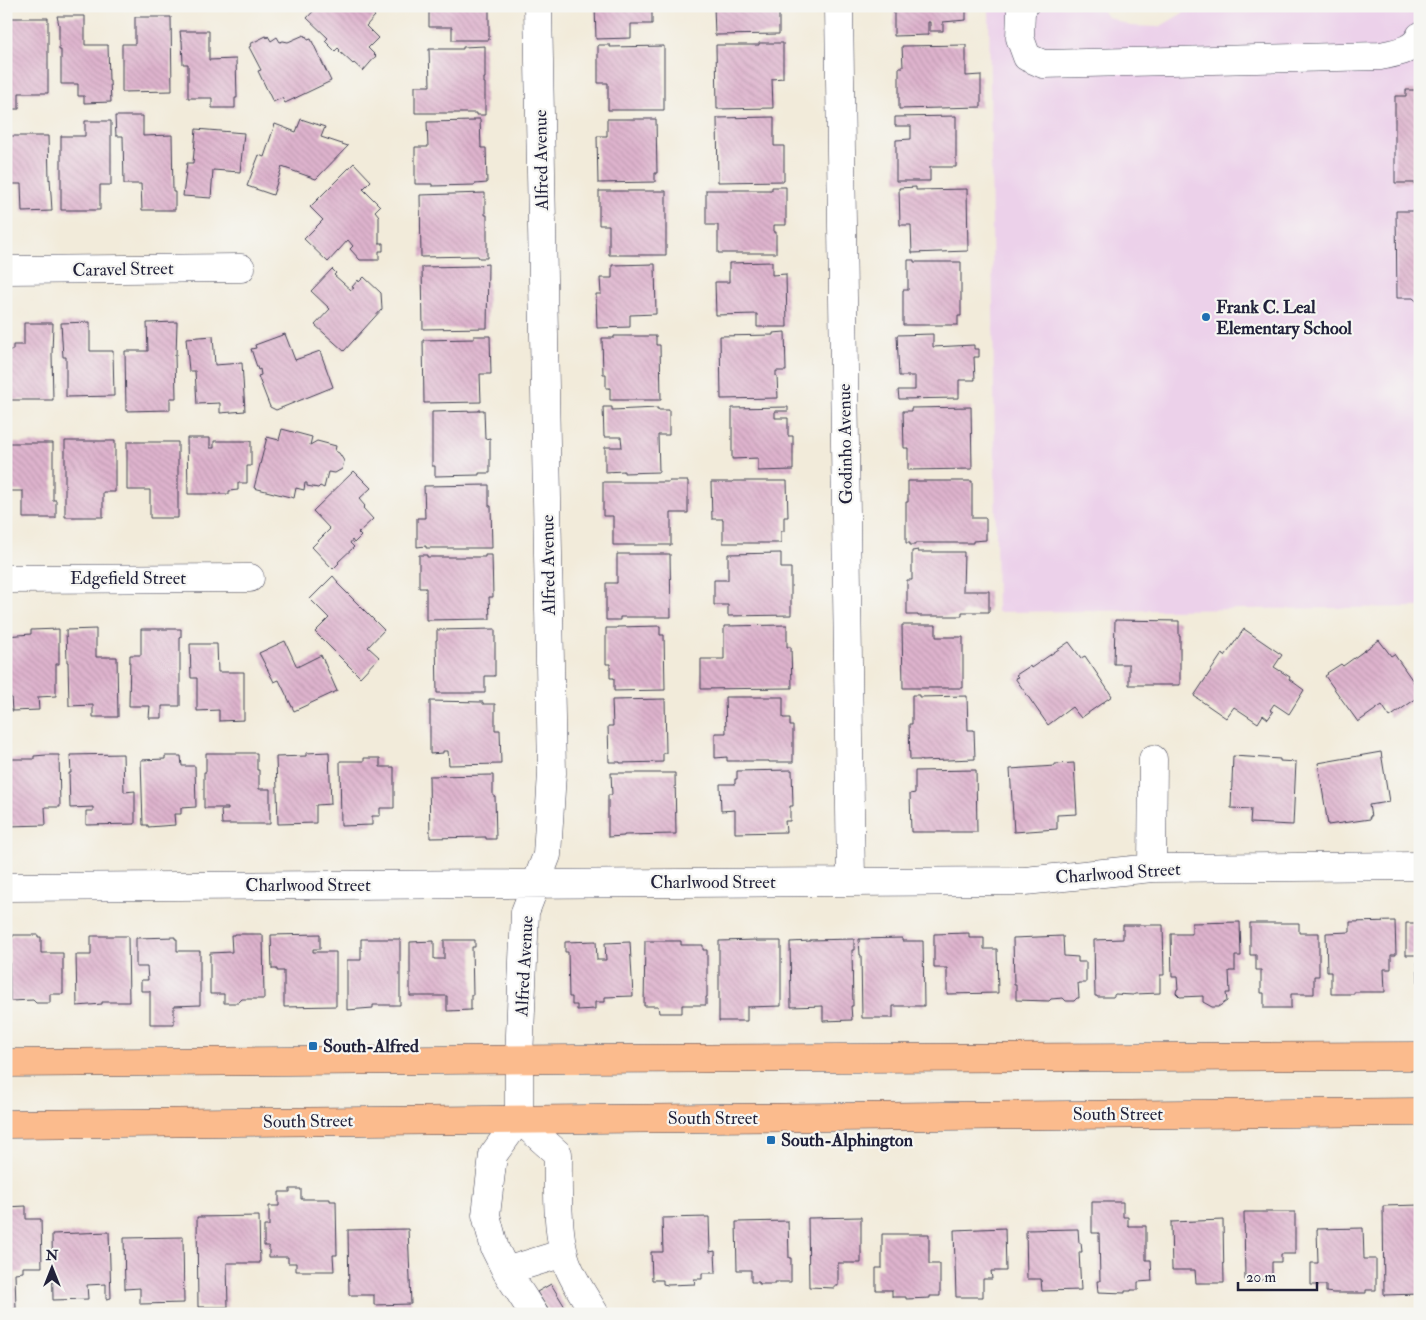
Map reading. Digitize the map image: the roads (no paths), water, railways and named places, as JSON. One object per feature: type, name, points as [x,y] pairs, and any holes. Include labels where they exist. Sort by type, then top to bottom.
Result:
[{"type":"main road","points":[[6,1062],[1420,1056]]},
{"type":"main road","name":"South Street","points":[[6,1124],[1420,1112]]},
{"type":"street","name":"Alfred Avenue","points":[[519,1119],[519,1059],[525,912],[547,855],[552,773],[538,6]]},
{"type":"street","name":"Godinho Avenue","points":[[839,6],[851,881]]},
{"type":"street","points":[[1024,6],[1021,11],[1020,38],[1027,57],[1044,64],[1380,56],[1404,51],[1418,41],[1420,36]]},
{"type":"street","name":"Caravel Street","points":[[6,270],[241,268]]},
{"type":"street","name":"Edgefield Street","points":[[6,579],[250,578]]},
{"type":"street","points":[[1152,868],[1153,759]]},
{"type":"street","name":"Charlwood Street","points":[[6,887],[1025,881],[1152,868],[1420,866]]},
{"type":"street","points":[[534,1314],[506,1271],[495,1249],[486,1215],[493,1155],[519,1119],[558,1154],[560,1226],[564,1253],[568,1266],[595,1314]]},
{"type":"street","points":[[506,1271],[564,1253]]},
{"type":"place","name":"Frank C. Leal Elementary School","points":[[1206,317]]},
{"type":"place","name":"South-Alfred","points":[[313,1046]]},
{"type":"place","name":"South-Alphington","points":[[771,1140]]}]
